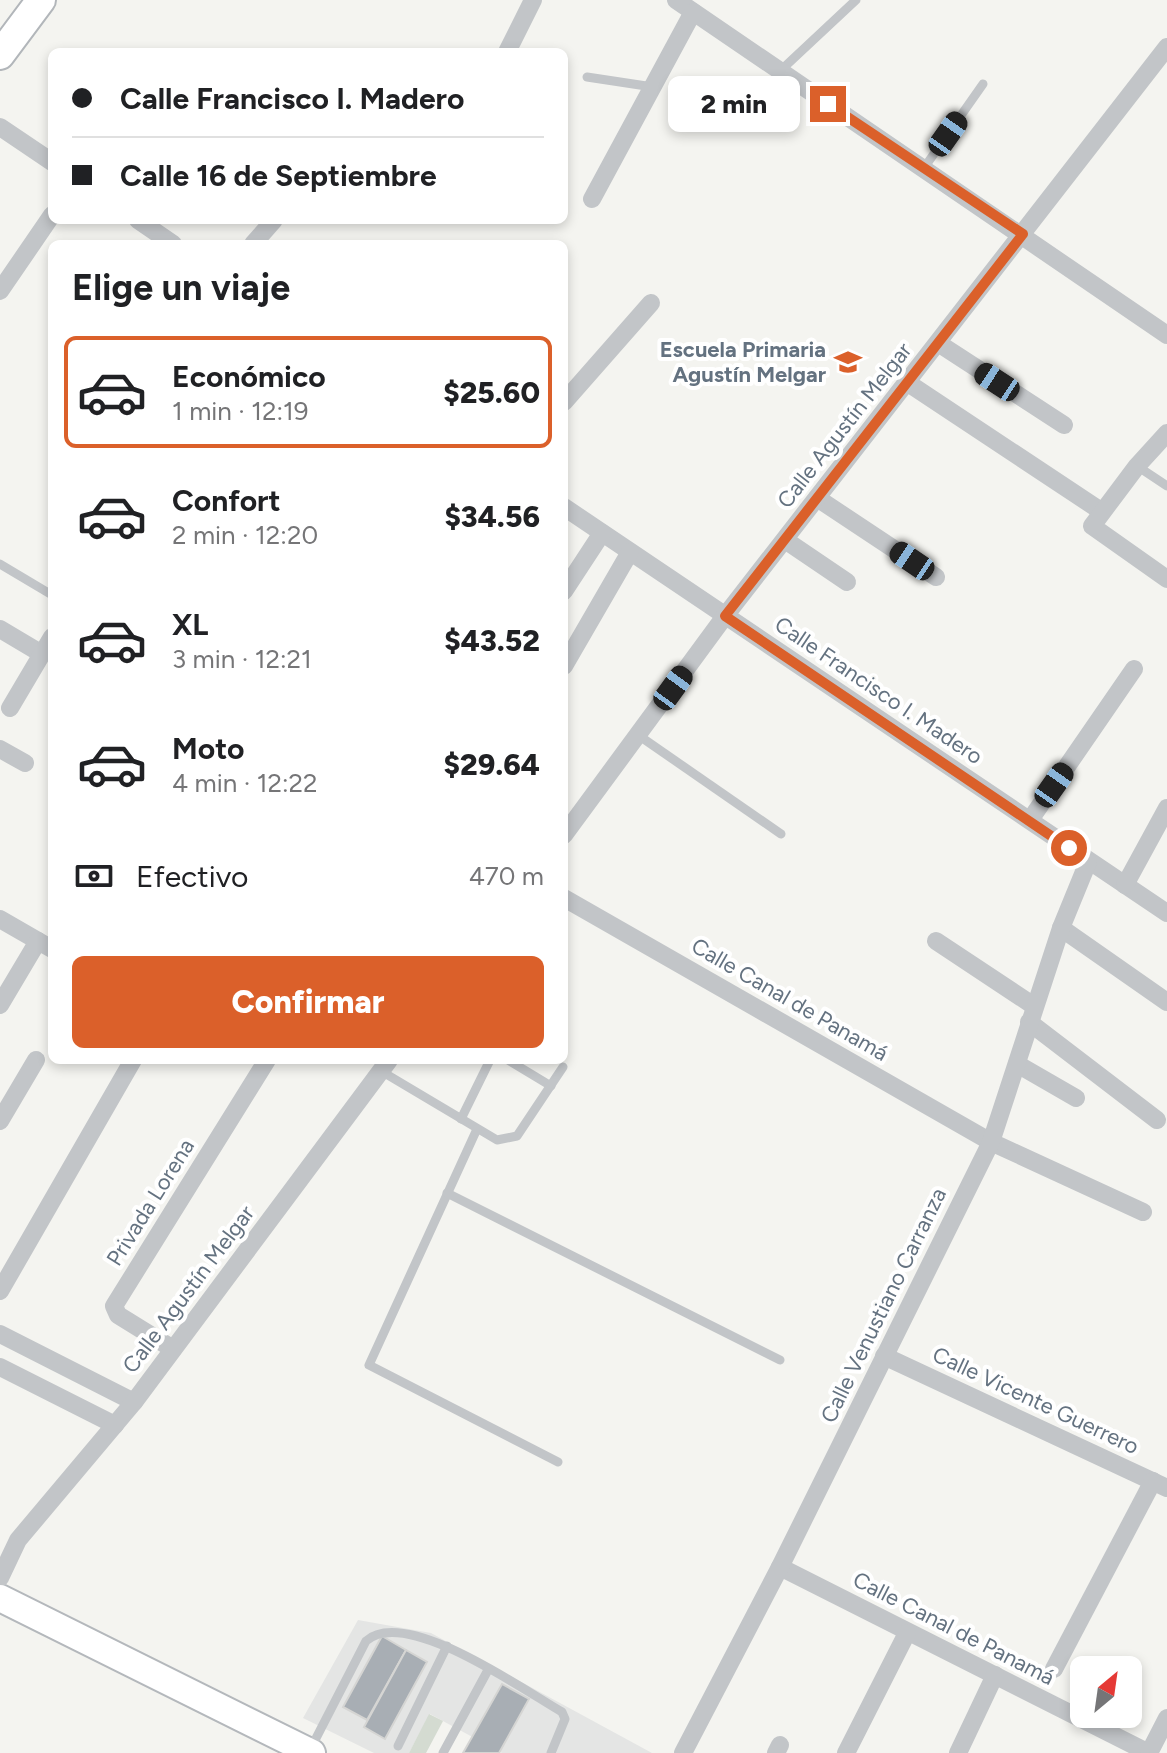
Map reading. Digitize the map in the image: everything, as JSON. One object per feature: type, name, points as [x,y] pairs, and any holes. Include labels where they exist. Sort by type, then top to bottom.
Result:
[{"type":"main road","points":[[0,55],[41,0]]},
{"type":"main road","points":[[0,1598],[310,1752]]},
{"type":"street","points":[[509,48],[533,0]]},
{"type":"street","points":[[676,0],[1167,335]]},
{"type":"street","points":[[592,199],[693,12]]},
{"type":"street","name":"Calle Agustín Melgar","points":[[568,830],[725,616],[1167,47]]},
{"type":"street","points":[[0,127],[48,159]]},
{"type":"street","points":[[0,291],[48,221]]},
{"type":"street","points":[[144,224],[167,240]]},
{"type":"street","points":[[256,240],[270,224]]},
{"type":"street","points":[[568,397],[651,303]]},
{"type":"street","points":[[938,343],[1064,425]]},
{"type":"street","points":[[908,383],[1101,511]]},
{"type":"street","points":[[1166,436],[1101,511],[1092,529],[1167,579]]},
{"type":"street","points":[[817,498],[936,577]]},
{"type":"street","name":"Calle Francisco I. Madero","points":[[568,510],[1167,913]]},
{"type":"street","points":[[568,585],[602,533]]},
{"type":"street","points":[[785,540],[847,582]]},
{"type":"street","points":[[568,659],[630,552]]},
{"type":"street","points":[[0,629],[42,654]]},
{"type":"street","points":[[10,708],[48,644]]},
{"type":"street","points":[[1030,820],[1134,669]]},
{"type":"street","points":[[0,749],[25,763]]},
{"type":"street","points":[[1125,885],[1167,808]]},
{"type":"street","name":"Calle Venustiano Carranza","points":[[683,1753],[780,1567],[991,1142],[1061,928],[1088,862]]},
{"type":"street","name":"Calle Canal de Panamá","points":[[568,900],[991,1142],[1143,1212]]},
{"type":"street","points":[[0,919],[45,945],[0,1005]]},
{"type":"street","points":[[1061,928],[1167,1002]]},
{"type":"street","points":[[936,941],[1032,1014],[1157,1120]]},
{"type":"street","points":[[0,1121],[36,1060]]},
{"type":"street","points":[[0,1291],[131,1064]]},
{"type":"street","name":"Privada Lorena","points":[[173,1349],[118,1315],[114,1306],[265,1064]]},
{"type":"street","points":[[1017,1064],[1076,1098]]},
{"type":"street","name":"Calle Agustín Melgar","points":[[0,1578],[18,1540],[134,1402],[385,1065]]},
{"type":"street","points":[[0,1334],[134,1402]]},
{"type":"street","name":"Calle Vicente Guerrero","points":[[884,1356],[1160,1484]]},
{"type":"street","points":[[0,1367],[115,1425]]},
{"type":"street","points":[[1054,1669],[1160,1484]]},
{"type":"street","name":"Calle Agustín Melgar","points":[[0,1547],[18,1540]]},
{"type":"street","name":"Calle Canal de Panamá","points":[[780,1567],[1149,1753]]},
{"type":"street","points":[[846,1753],[907,1633]]},
{"type":"street","points":[[958,1753],[995,1675]]},
{"type":"street","points":[[1149,1753],[1167,1718]]},
{"type":"lane","points":[[779,72],[854,1]]},
{"type":"lane","points":[[587,77],[653,87]]},
{"type":"lane","points":[[924,168],[983,84]]},
{"type":"lane","points":[[1137,466],[1167,486]]},
{"type":"lane","points":[[0,564],[48,593]]},
{"type":"lane","points":[[638,735],[781,834]]},
{"type":"lane","points":[[461,1119],[488,1064]]},
{"type":"lane","points":[[515,1064],[551,1086]]},
{"type":"lane","points":[[385,1065],[461,1119],[497,1140],[517,1136],[563,1067]]},
{"type":"lane","points":[[477,1129],[369,1365],[558,1462]]},
{"type":"lane","points":[[447,1193],[780,1360]]},
{"type":"lane","points":[[310,1752],[372,1636],[389,1631],[447,1646],[563,1713],[565,1719],[555,1752]]},
{"type":"lane","points":[[398,1746],[447,1646]]},
{"type":"lane","points":[[443,1753],[488,1670]]},
{"type":"shaded area","points":[[358,1620],[431,1633],[652,1753],[502,1753],[430,1714],[409,1753],[374,1753],[303,1718]]},
{"type":"shaded area","points":[[429,1714],[443,1721],[426,1753],[409,1753]]},
{"type":"building","points":[[382,1636],[406,1650],[367,1720],[343,1707]]},
{"type":"building","points":[[406,1650],[427,1662],[385,1739],[364,1727]]},
{"type":"building","points":[[502,1684],[529,1699],[499,1753],[463,1753]]},
{"type":"place","name":"Escuela Primaria Agustín Melgar","points":[[848,362]]},
{"type":"route","points":[[828,104],[1023,234],[725,616],[1069,848]]}]
